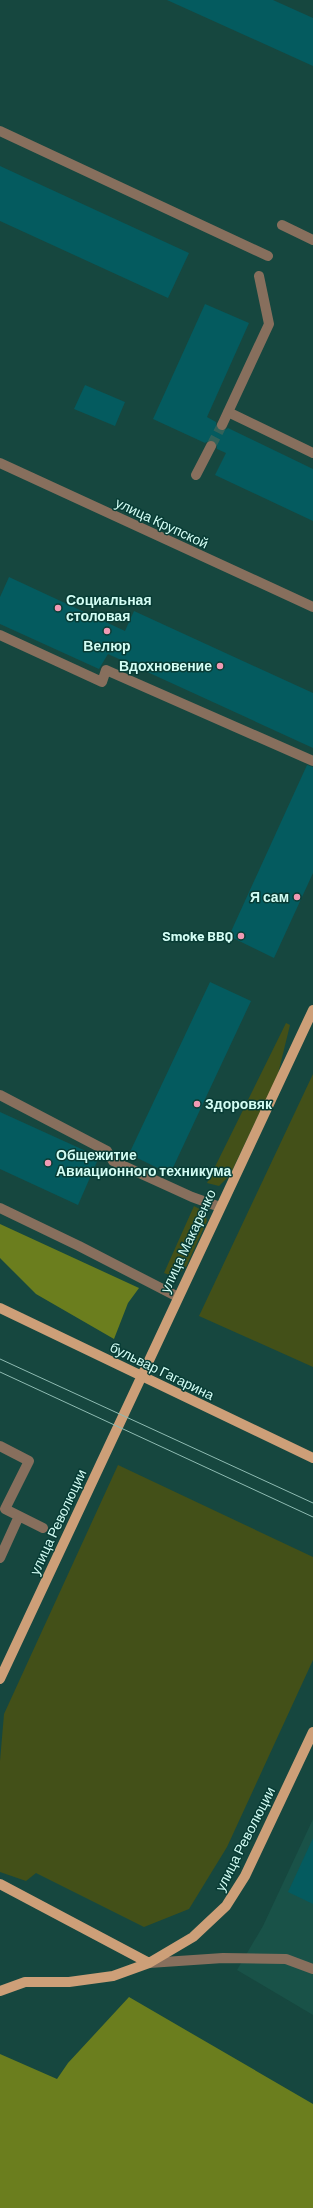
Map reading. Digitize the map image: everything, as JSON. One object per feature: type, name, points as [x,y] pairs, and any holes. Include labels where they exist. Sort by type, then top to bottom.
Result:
[{"type":"main road","name":"улица Макаренко","points":[[143,1377],[178,1297],[313,1010]]},
{"type":"main road","name":"бульвар Гагарина","points":[[0,1308],[313,1458]]},
{"type":"main road","name":"улица Революции","points":[[0,1679],[122,1416],[143,1377]]},
{"type":"main road","name":"улица Революции","points":[[0,1990],[25,1982],[70,1982],[113,1976],[149,1963],[193,1937],[226,1906],[245,1876],[313,1732]]},
{"type":"main road","points":[[0,1884],[149,1963]]},
{"type":"street","points":[[0,132],[268,256]]},
{"type":"street","points":[[282,225],[313,240]]},
{"type":"street","points":[[222,425],[270,324],[259,276]]},
{"type":"street","points":[[228,412],[313,452]]},
{"type":"street","points":[[196,475],[211,446]]},
{"type":"street","name":"улица Крупской","points":[[0,463],[313,607]]},
{"type":"street","points":[[0,635],[102,682],[106,670],[313,761]]},
{"type":"street","points":[[0,1095],[106,1151],[113,1161],[192,1197],[220,1207]]},
{"type":"street","points":[[0,1208],[79,1246],[178,1297]]},
{"type":"street","points":[[0,1446],[29,1461],[2,1508],[43,1528]]},
{"type":"street","points":[[0,1558],[19,1516]]},
{"type":"street","points":[[149,1963],[223,1958],[286,1959],[313,1968]]},
{"type":"shaded area","points":[[286,1023],[290,1025],[278,1074],[230,1175],[219,1186],[207,1183]]},
{"type":"shaded area","points":[[313,1074],[313,1367],[199,1316]]},
{"type":"shaded area","points":[[194,1206],[205,1212],[207,1221],[186,1267],[175,1277],[164,1273]]},
{"type":"shaded area","points":[[118,1465],[313,1557],[313,1660],[227,1847],[189,1909],[144,1927],[36,1873],[26,1881],[0,1872],[0,1761],[4,1714]]},
{"type":"shaded area","points":[[313,1819],[313,2015],[237,1970],[263,1926]]},
{"type":"green space","points":[[0,1224],[139,1288],[128,1303],[114,1339],[36,1294],[0,1258]]},
{"type":"green space","points":[[129,1997],[313,2104],[313,2208],[0,2208],[0,2054],[57,2079],[68,2063]]},
{"type":"building","points":[[167,0],[273,0],[313,18],[313,66]]},
{"type":"building","points":[[0,166],[189,253],[168,298],[0,221]]},
{"type":"building","points":[[205,304],[249,323],[207,417],[216,422],[216,426],[219,431],[223,431],[228,428],[313,469],[313,521],[215,475],[226,453],[217,449],[217,445],[214,440],[210,440],[205,443],[153,419]]},
{"type":"building","points":[[85,385],[125,402],[115,426],[74,409]]},
{"type":"building","points":[[9,577],[125,631],[134,611],[313,693],[313,748],[108,654],[99,669],[0,624],[0,597]]},
{"type":"building","points":[[307,765],[313,767],[313,873],[274,958],[229,936]]},
{"type":"building","points":[[210,982],[251,1001],[170,1174],[129,1154]]},
{"type":"building","name":"Общежитие Авиационного техникума","points":[[0,1112],[99,1157],[78,1205],[0,1169]]},
{"type":"building","points":[[313,1838],[313,1904],[288,1892]]},
{"type":"tunnel","points":[[211,446],[222,425]]},
{"type":"tram line","points":[[0,1359],[313,1503]]},
{"type":"tram line","points":[[0,1372],[313,1517]]},
{"type":"place","name":"Социальная столовая","points":[[58,608]]},
{"type":"place","name":"Велюр","points":[[107,631]]},
{"type":"place","name":"Вдохновение","points":[[220,666]]},
{"type":"place","name":"Я сам","points":[[297,897]]},
{"type":"place","name":"Smoke BBQ","points":[[241,936]]},
{"type":"place","name":"Здоровяк","points":[[197,1104]]},
{"type":"place","name":"Общежитие Авиационного техникума","points":[[48,1163]]}]
